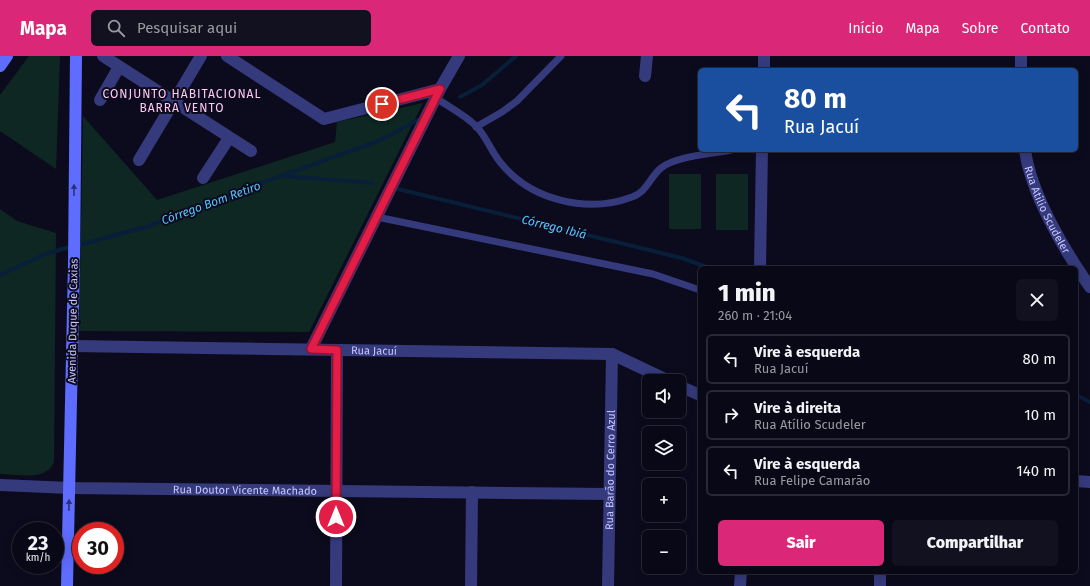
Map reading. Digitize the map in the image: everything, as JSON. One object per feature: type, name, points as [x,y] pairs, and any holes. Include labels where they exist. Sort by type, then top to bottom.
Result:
[{"type":"street","name":"Avenida Duque de Caxias","points":[[68,586],[76,56]]},
{"type":"street","points":[[103,56],[251,151]]},
{"type":"street","points":[[139,160],[175,103],[201,56]]},
{"type":"street","points":[[227,56],[324,118],[438,94]]},
{"type":"street","points":[[311,349],[438,94],[459,56]]},
{"type":"street","points":[[645,76],[647,56]]},
{"type":"street","points":[[764,56],[764,68]]},
{"type":"street","points":[[1021,56],[1021,68]]},
{"type":"street","points":[[100,100],[119,67]]},
{"type":"street","points":[[203,178],[229,138]]},
{"type":"street","points":[[760,266],[762,152]]},
{"type":"street","name":"Rua Atílio Scudeler","points":[[1025,152],[1038,194],[1075,266]]},
{"type":"street","name":"Rua Atílio Scudeler","points":[[1078,270],[1090,287]]},
{"type":"street","name":"Rua Jacuí","points":[[72,346],[612,354],[654,374]]},
{"type":"street","points":[[336,586],[337,350]]},
{"type":"street","name":"Rua Barão do Cerro Azul","points":[[608,586],[612,354]]},
{"type":"street","points":[[686,389],[698,394]]},
{"type":"street","points":[[1078,481],[1090,482]]},
{"type":"street","name":"Rua Doutor Vicente Machado","points":[[0,486],[609,494]]},
{"type":"street","points":[[471,586],[472,492]]},
{"type":"street","points":[[740,586],[741,574]]},
{"type":"street","points":[[880,574],[880,586]]},
{"type":"lane","points":[[476,126],[502,112],[517,101],[561,56]]},
{"type":"lane","points":[[438,94],[476,126],[500,162],[518,180],[562,202],[583,206],[610,203],[632,197],[644,190],[660,169],[670,162],[722,152]]},
{"type":"lane","points":[[377,217],[653,274],[698,289]]},
{"type":"green space","points":[[29,56],[60,56],[56,169],[0,131],[0,95]]},
{"type":"green space","points":[[423,103],[309,332],[79,331],[83,116],[157,200],[335,142],[337,122]]},
{"type":"green space","points":[[669,174],[701,174],[701,229],[669,229]]},
{"type":"green space","points":[[716,174],[748,174],[748,230],[716,230]]},
{"type":"green space","points":[[0,209],[17,221],[56,233],[54,461],[51,468],[46,472],[32,475],[0,474]]},
{"type":"waterway","name":"Córrego Bom Retiro","points":[[460,97],[482,85],[516,56]]},
{"type":"waterway","name":"Córrego Bom Retiro","points":[[0,275],[48,253],[146,227],[264,182],[381,140],[418,120]]},
{"type":"waterway","name":"Córrego Ibiá","points":[[283,176],[373,183]]},
{"type":"waterway","name":"Córrego Ibiá","points":[[398,189],[682,258],[704,266]]},
{"type":"waterway","name":"Córrego Ibiá","points":[[1078,396],[1090,402]]},
{"type":"district","name":"CONJUNTO HABITACIONAL BARRA VENTO","points":[[182,101]]},
{"type":"route","points":[[336,517],[337,350],[311,349],[440,89],[382,104]]}]
